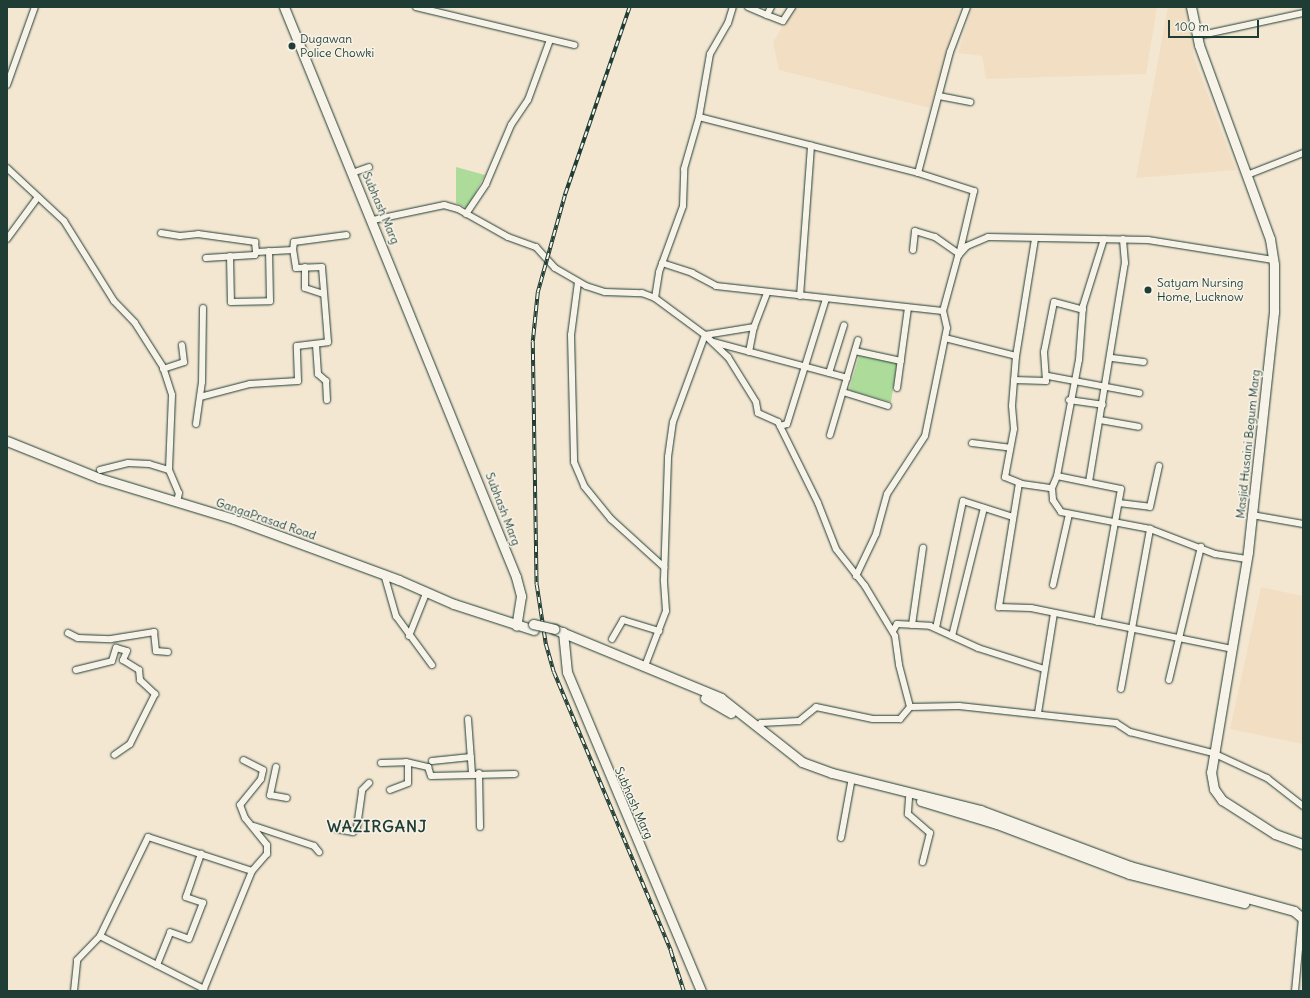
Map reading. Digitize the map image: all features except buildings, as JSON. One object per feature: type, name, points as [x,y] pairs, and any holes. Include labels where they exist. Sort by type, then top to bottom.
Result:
[{"type":"street","points":[[7,85],[35,7]]},
{"type":"street","name":"Subhash Marg","points":[[284,7],[352,173],[373,220],[516,577],[521,596],[516,624]]},
{"type":"street","points":[[416,7],[574,45]]},
{"type":"street","points":[[655,298],[662,262],[683,206],[684,169],[699,116],[710,54],[728,23],[733,7]]},
{"type":"street","points":[[748,7],[783,21],[792,7]]},
{"type":"street","points":[[767,15],[771,7]]},
{"type":"street","points":[[918,173],[939,96],[967,7]]},
{"type":"street","name":"Masjid Husaini Begum Marg","points":[[1192,7],[1197,36],[1270,239],[1273,260],[1274,312],[1247,559],[1213,753],[1213,782],[1222,800],[1275,834],[1303,844]]},
{"type":"street","points":[[1197,36],[1303,13]]},
{"type":"street","points":[[466,214],[486,184],[511,124],[528,100],[550,40]]},
{"type":"street","points":[[939,96],[970,102]]},
{"type":"street","points":[[699,116],[918,173],[974,192],[959,255],[943,311],[945,338],[925,436],[887,494],[876,534],[856,576]]},
{"type":"street","points":[[800,296],[811,145]]},
{"type":"street","points":[[1247,175],[1303,153]]},
{"type":"street","points":[[352,173],[369,167]]},
{"type":"street","points":[[7,168],[64,221],[114,301],[135,323],[163,369],[172,395],[169,470],[180,493],[178,502]]},
{"type":"street","points":[[7,239],[38,197]]},
{"type":"street","points":[[373,220],[444,206],[466,214],[508,237],[536,247],[555,268],[578,282],[605,292],[642,293],[655,298],[713,342],[728,357],[744,382],[756,402],[758,413],[771,416],[780,426],[818,503],[836,549],[856,576],[892,631],[910,707]]},
{"type":"street","points":[[913,250],[915,231],[935,237],[959,255]]},
{"type":"street","points":[[161,233],[180,236],[198,234],[254,242],[256,252]]},
{"type":"street","points":[[200,396],[250,384],[298,381],[297,346],[316,345],[328,342],[322,267],[296,268],[293,250],[294,242],[347,235]]},
{"type":"street","points":[[959,255],[967,246],[988,237],[1035,239],[1123,239],[1148,240],[1273,260]]},
{"type":"street","points":[[1035,239],[1016,356],[1014,380],[1014,429],[1005,477],[1019,483],[1052,488]]},
{"type":"street","points":[[1104,239],[1083,310],[1079,360],[1069,400],[1057,476],[1052,488],[1053,500],[1061,512],[1150,530],[1201,546],[1215,554],[1247,559]]},
{"type":"street","points":[[1089,482],[1112,358],[1125,263],[1123,239]]},
{"type":"street","points":[[206,258],[255,255],[256,252],[293,250]]},
{"type":"street","points":[[230,256],[231,302],[270,301],[269,251]]},
{"type":"street","points":[[662,262],[692,273],[716,286],[767,293],[943,311]]},
{"type":"street","points":[[305,267],[305,288],[323,294]]},
{"type":"street","points":[[578,282],[571,335],[574,462],[584,486],[611,519],[664,567]]},
{"type":"street","points":[[749,352],[754,327],[767,293]]},
{"type":"street","points":[[780,426],[787,424],[826,299]]},
{"type":"street","points":[[1014,380],[1046,381],[1048,376],[1044,352],[1054,302],[1083,310]]},
{"type":"street","points":[[196,424],[200,396],[203,308]]},
{"type":"street","points":[[897,388],[908,308]]},
{"type":"street","points":[[829,373],[844,325]]},
{"type":"street","points":[[705,335],[754,327]]},
{"type":"street","points":[[645,666],[666,611],[664,567],[668,457],[673,422],[705,335]]},
{"type":"street","points":[[945,338],[1016,356]]},
{"type":"street","points":[[830,435],[858,340]]},
{"type":"street","points":[[713,342],[847,378]]},
{"type":"street","points":[[316,345],[318,374],[326,382],[327,400]]},
{"type":"street","points":[[163,369],[184,362],[182,346]]},
{"type":"street","points":[[855,351],[901,361]]},
{"type":"street","points":[[1112,358],[1144,362]]},
{"type":"street","points":[[1048,376],[1139,394]]},
{"type":"street","points":[[843,392],[888,406]]},
{"type":"street","points":[[1069,400],[1103,405]]},
{"type":"street","points":[[1100,420],[1138,427]]},
{"type":"street","name":"GangaPrasad Road","points":[[7,441],[99,478],[234,519],[516,624]]},
{"type":"street","points":[[972,443],[1010,448]]},
{"type":"street","points":[[100,470],[128,463],[149,464],[169,470]]},
{"type":"street","points":[[1119,502],[1150,507],[1160,466]]},
{"type":"street","points":[[1057,476],[1120,488],[1117,523],[1097,622]]},
{"type":"street","points":[[1019,483],[997,605],[1054,613],[1232,649]]},
{"type":"street","points":[[936,628],[963,501],[1013,517]]},
{"type":"street","points":[[952,636],[984,508]]},
{"type":"street","points":[[1053,585],[1069,514]]},
{"type":"street","points":[[1252,515],[1303,524]]},
{"type":"street","points":[[1121,689],[1150,530]]},
{"type":"street","points":[[1169,680],[1201,546]]},
{"type":"street","points":[[912,625],[923,548]]},
{"type":"street","points":[[384,574],[390,605],[409,636],[432,665]]},
{"type":"street","points":[[409,636],[427,591]]},
{"type":"street","points":[[1038,713],[1054,613]]},
{"type":"street","points":[[612,639],[623,620],[659,631]]},
{"type":"street","points":[[516,624],[554,632],[715,702],[798,766],[818,775],[909,798],[997,824],[1129,874],[1303,917]]},
{"type":"street","points":[[892,631],[897,624],[936,628],[978,648],[1044,669]]},
{"type":"street","points":[[68,633],[78,638],[116,638],[154,632],[156,651],[168,652]]},
{"type":"street","points":[[563,636],[645,666],[721,698],[802,762],[832,773],[980,810],[1130,866],[1294,911],[1303,917]]},
{"type":"street","name":"Subhash Marg","points":[[563,636],[567,672],[595,743],[701,991]]},
{"type":"street","points":[[76,670],[112,661],[116,648],[116,638]]},
{"type":"street","points":[[114,755],[130,744],[155,694],[140,680],[139,670],[123,660],[127,651],[116,648]]},
{"type":"street","points":[[758,727],[761,722],[799,721],[816,707],[873,719],[900,719],[910,707],[959,706],[1038,713],[1116,723],[1130,732],[1213,753],[1267,778],[1303,806]]},
{"type":"street","points":[[468,719],[472,773]]},
{"type":"street","points":[[432,761],[471,757]]},
{"type":"street","points":[[100,936],[203,990],[252,871],[267,854],[267,846],[254,826],[245,818],[240,805],[261,779],[263,770],[243,760]]},
{"type":"street","points":[[380,763],[408,763],[428,767],[431,776],[472,773],[515,774]]},
{"type":"street","points":[[390,790],[408,783],[408,763]]},
{"type":"street","points":[[276,767],[270,795],[287,798]]},
{"type":"street","points":[[480,773],[480,827]]},
{"type":"street","points":[[261,779],[273,785]]},
{"type":"street","points":[[841,838],[851,783]]},
{"type":"street","points":[[337,829],[353,832],[357,827],[362,790],[369,784]]},
{"type":"street","points":[[909,798],[908,814],[930,833],[923,862]]},
{"type":"street","points":[[254,826],[314,846],[319,852]]},
{"type":"street","points":[[74,991],[77,960],[100,936],[148,836],[252,871]]},
{"type":"street","points":[[157,965],[170,932],[189,939],[203,903],[186,897],[201,854]]},
{"type":"street","points":[[1295,991],[1303,917]]},
{"type":"shaded area","points":[[794,7],[960,7],[930,108],[779,70],[773,42]]},
{"type":"shaded area","points":[[972,7],[1157,7],[1146,74],[986,79],[982,56],[958,53]]},
{"type":"shaded area","points":[[1168,7],[1187,7],[1194,57],[1236,170],[1136,178]]},
{"type":"shaded area","points":[[1261,587],[1303,596],[1303,744],[1230,729]]},
{"type":"green space","points":[[456,167],[485,175],[467,208],[456,203]]},
{"type":"green space","points":[[859,356],[897,363],[891,402],[849,390]]},
{"type":"railway","points":[[630,7],[565,196],[538,293],[533,342],[537,585],[546,644],[554,672],[671,951],[684,991]]},
{"type":"place","name":"Dugawan Police Chowki","points":[[292,46]]},
{"type":"place","name":"Satyam Nursing Home, Lucknow","points":[[1148,290]]},
{"type":"district","name":"WAZIRGANJ","points":[[377,826]]}]
